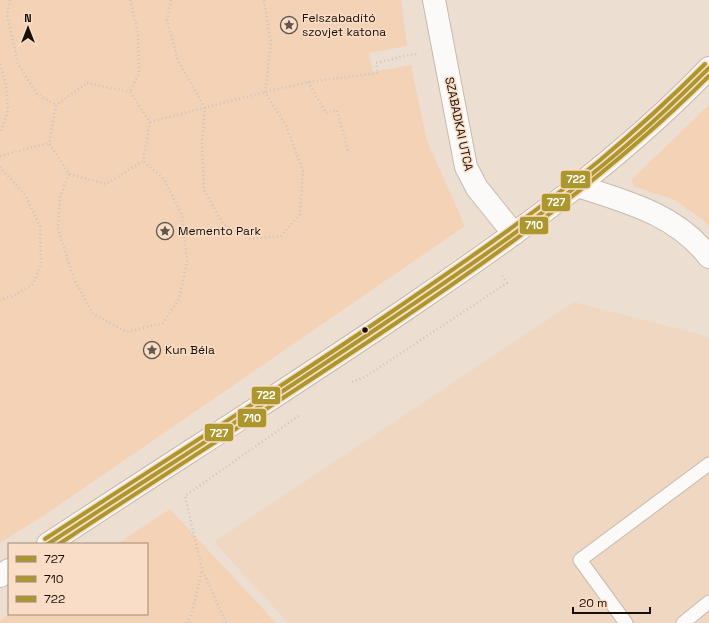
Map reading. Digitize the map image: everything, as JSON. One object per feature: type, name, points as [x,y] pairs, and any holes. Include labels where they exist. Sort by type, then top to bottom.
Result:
[{"type":"main road","name":"SZABADKAI UTCA","points":[[434,0],[466,167],[477,188],[514,234]]},
{"type":"main road","points":[[50,543],[173,461],[361,340],[488,254],[578,186],[641,133],[709,68]]},
{"type":"main road","points":[[578,186],[633,204],[660,215],[680,228],[703,249],[709,257]]},
{"type":"lane","points":[[626,623],[580,560],[709,464]]},
{"type":"lane","points":[[691,621],[709,602]]},
{"type":"path","points":[[10,0],[7,14],[18,64],[37,94],[56,105]]},
{"type":"path","points":[[130,0],[138,33],[139,73],[130,92]]},
{"type":"path","points":[[171,0],[167,20],[178,61],[205,108],[202,144],[204,190],[223,224],[250,239],[281,236],[300,214],[303,171],[286,126],[265,92],[271,43],[264,0]]},
{"type":"path","points":[[150,122],[308,82],[378,73],[376,63],[409,55],[444,51]]},
{"type":"path","points":[[0,64],[6,86],[8,111],[0,134]]},
{"type":"path","points":[[308,82],[326,113],[337,110],[348,151]]},
{"type":"path","points":[[87,83],[130,92],[150,122],[143,160],[106,184],[69,174],[49,143],[56,105],[87,83]]},
{"type":"path","points":[[0,156],[49,143]]},
{"type":"path","points":[[69,174],[60,196],[58,229],[74,279],[93,314],[127,332],[163,323],[179,299],[187,261],[182,215],[164,179],[143,160]]},
{"type":"path","points":[[0,167],[26,196],[40,227],[41,265],[33,284],[14,296],[0,300]]},
{"type":"path","points":[[352,382],[365,377],[507,284],[498,269]]},
{"type":"path","points":[[226,623],[202,569],[185,496],[300,415]]},
{"type":"path","points":[[187,623],[192,612],[202,569]]},
{"type":"shaded area","name":"Memento Park","points":[[0,0],[401,0],[407,46],[369,53],[373,72],[411,65],[427,141],[465,226],[46,514],[0,543]]},
{"type":"shaded area","points":[[709,105],[709,227],[703,220],[675,200],[633,186],[632,179]]},
{"type":"shaded area","points":[[574,302],[706,336],[709,339],[709,623],[288,623],[214,542]]},
{"type":"shaded area","points":[[170,509],[276,623],[0,623],[0,620],[8,615],[148,615],[148,543],[119,543]]},
{"type":"transit line","name":"722","points":[[45,539],[342,345],[493,241],[547,202],[599,161],[653,114],[705,64]]},
{"type":"transit line","name":"727","points":[[50,543],[304,378],[497,246],[617,154],[709,68]]},
{"type":"transit line","name":"710","points":[[61,543],[354,351],[519,237],[636,144],[709,76]]},
{"type":"place","name":"Felszabadító szovjet katona","points":[[289,25]]},
{"type":"place","name":"Memento Park","points":[[165,231]]},
{"type":"place","name":"Kun Béla","points":[[152,350]]}]
